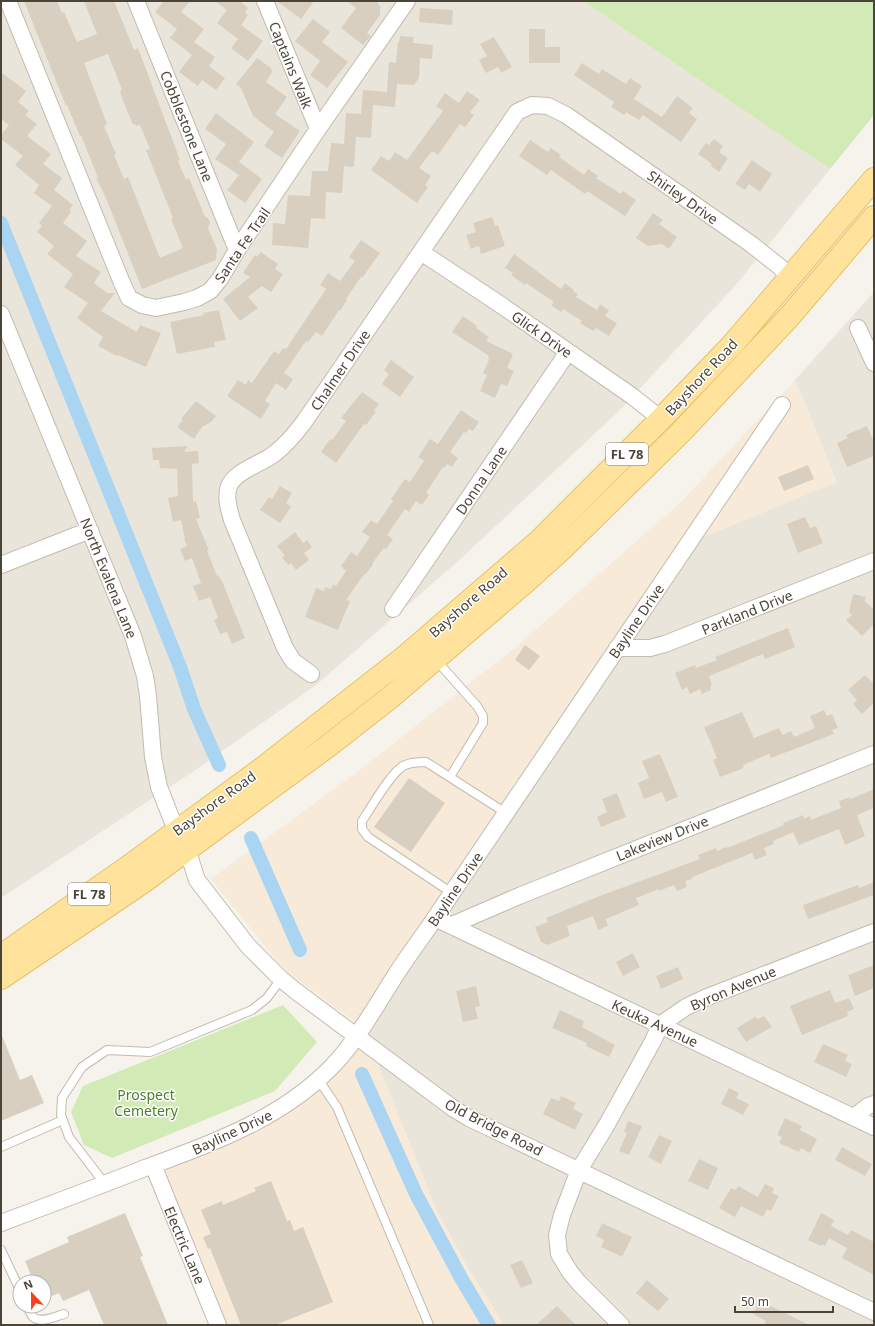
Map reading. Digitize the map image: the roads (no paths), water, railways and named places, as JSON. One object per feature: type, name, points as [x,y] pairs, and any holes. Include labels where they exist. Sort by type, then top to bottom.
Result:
[{"type":"main road","name":"Bayshore Road","points":[[1,978],[143,882],[182,840],[263,768],[401,660],[539,541],[661,420],[732,345],[874,179]]},
{"type":"main road","name":"Bayshore Road","points":[[1,956],[328,746],[392,696],[436,659],[563,548],[682,432],[793,313],[874,217]]},
{"type":"main road","points":[[790,278],[795,285],[793,313]]},
{"type":"street","name":"Santa Fe Trail","points":[[8,1],[129,298],[142,305],[156,308],[170,306],[197,298],[210,291],[220,279],[237,250],[400,5]]},
{"type":"street","name":"Cobblestone Lane","points":[[136,1],[237,250]]},
{"type":"street","name":"Captains Walk","points":[[265,1],[318,129]]},
{"type":"street","name":"Chalmer Drive","points":[[311,674],[293,662],[285,648],[232,520],[228,501],[229,486],[240,474],[273,455],[292,438],[517,112],[532,105],[548,106],[573,120]]},
{"type":"street","name":"Shirley Drive","points":[[573,120],[751,244],[780,267],[790,278]]},
{"type":"street","name":"Glick Drive","points":[[420,252],[498,303],[632,396],[661,420]]},
{"type":"street","name":"North Evalena Lane","points":[[1,314],[133,636],[145,676],[153,757],[159,787],[182,840]]},
{"type":"street","points":[[858,328],[874,363]]},
{"type":"street","name":"Donna Lane","points":[[393,609],[568,352]]},
{"type":"street","name":"Bayline Drive","points":[[1,1223],[227,1136],[289,1103],[338,1060],[357,1036],[398,970],[452,893],[782,405]]},
{"type":"street","points":[[1,565],[90,530]]},
{"type":"street","name":"Parkland Drive","points":[[617,648],[650,648],[665,644],[874,561]]},
{"type":"street","name":"Lakeview Drive","points":[[452,925],[527,893],[874,754]]},
{"type":"street","name":"Old Bridge Road","points":[[182,840],[197,880],[248,946],[282,979],[330,1017],[454,1109],[469,1118],[874,1312]]},
{"type":"street","name":"Keuka Avenue","points":[[435,918],[874,1127]]},
{"type":"street","name":"Byron Avenue","points":[[660,1025],[686,1007],[705,998],[874,932]]},
{"type":"street","points":[[621,1325],[570,1272],[559,1254],[557,1235],[562,1214],[578,1170],[606,1126],[653,1041],[660,1025]]},
{"type":"street","points":[[854,1117],[868,1106],[874,1104]]},
{"type":"street","name":"Electric Lane","points":[[153,1165],[218,1325]]},
{"type":"lane","points":[[436,659],[483,716],[483,723],[450,776]]},
{"type":"lane","points":[[452,893],[368,837],[362,829],[362,821],[395,772],[404,765],[416,762],[426,762],[506,813]]},
{"type":"lane","points":[[105,1184],[69,1137],[61,1115],[62,1098],[82,1067],[107,1050],[150,1052],[252,1010],[267,998],[282,979]]},
{"type":"lane","points":[[318,1079],[337,1107],[428,1325]]},
{"type":"lane","points":[[1,1147],[63,1120]]},
{"type":"lane","points":[[1,1250],[12,1274]]},
{"type":"lane","points":[[31,1314],[36,1319],[47,1319],[64,1314]]},
{"type":"waterway","points":[[1,223],[180,667],[194,709],[219,765]]},
{"type":"waterway","points":[[251,838],[300,950]]},
{"type":"waterway","points":[[362,1074],[416,1194],[461,1278],[489,1325]]},
{"type":"park label","name":"Prospect Cemetery","points":[[146,1102]]}]
